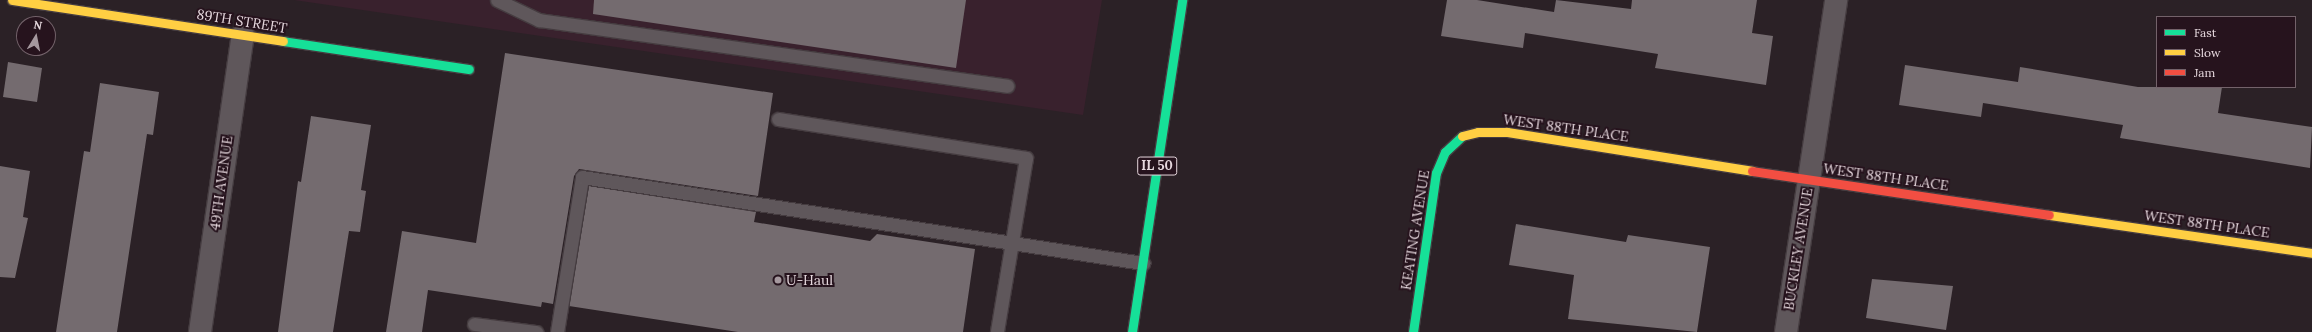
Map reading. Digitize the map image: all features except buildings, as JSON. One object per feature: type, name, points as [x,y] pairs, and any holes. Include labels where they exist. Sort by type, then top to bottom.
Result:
[{"type":"street","name":"89TH STREET","points":[[12,0],[469,69]]},
{"type":"street","name":"IL 50","points":[[1132,332],[1182,0]]},
{"type":"street","name":"BUCKLEY AVENUE","points":[[1786,332],[1836,0]]},
{"type":"street","name":"49TH AVENUE","points":[[200,332],[243,35]]},
{"type":"street","name":"WEST 88TH PLACE","points":[[1458,138],[1478,132],[1507,132],[1809,180],[2312,254]]},
{"type":"street","name":"KEATING AVENUE","points":[[1413,332],[1436,173],[1445,152],[1458,138]]},
{"type":"lane","points":[[497,0],[539,20],[1007,86]]},
{"type":"lane","points":[[778,119],[1026,158],[997,332]]},
{"type":"lane","points":[[557,332],[582,177],[1143,263]]},
{"type":"lane","points":[[474,324],[536,332]]},
{"type":"shaded area","points":[[294,0],[1102,0],[1083,115]]},
{"type":"traffic: fast","points":[[1132,332],[1182,0]]},
{"type":"traffic: fast","points":[[283,41],[469,69]]},
{"type":"traffic: fast","points":[[1413,332],[1436,173],[1445,152],[1462,136]]},
{"type":"traffic: slow","points":[[12,0],[283,41]]},
{"type":"traffic: slow","points":[[1462,136],[1478,132],[1507,132],[1752,171]]},
{"type":"traffic: slow","points":[[2049,215],[2312,253]]},
{"type":"traffic: jam","points":[[1752,171],[2049,215]]},
{"type":"place","name":"U-Haul","points":[[778,280]]}]
